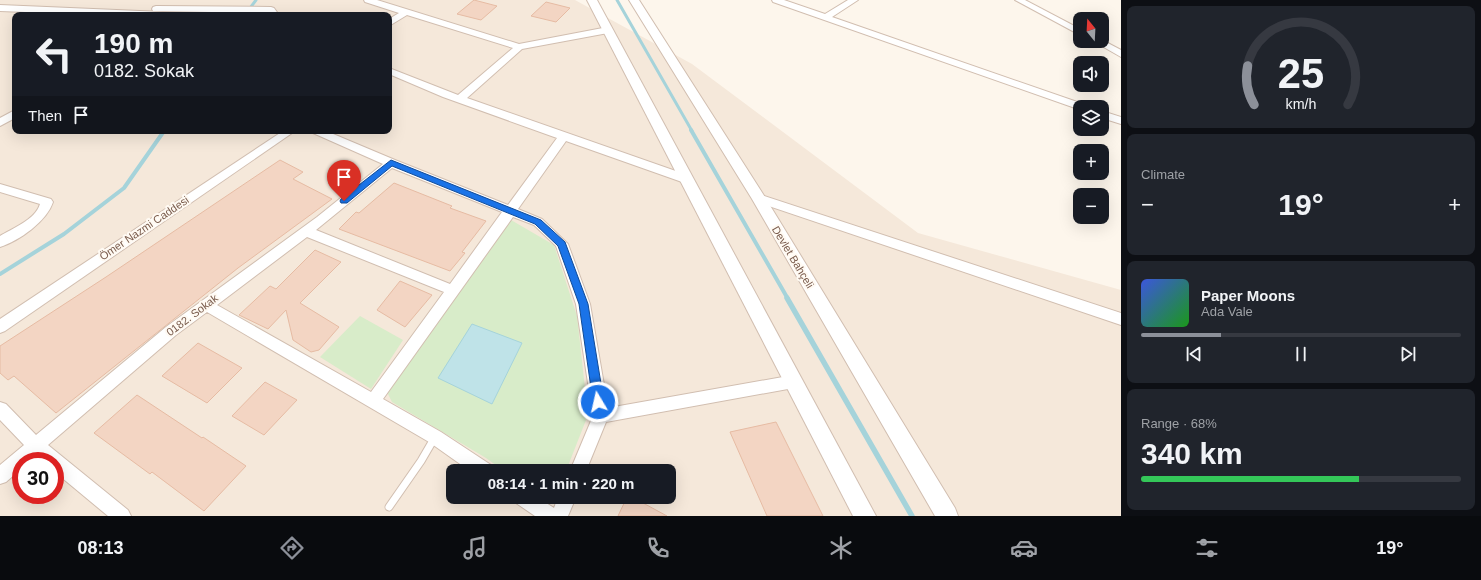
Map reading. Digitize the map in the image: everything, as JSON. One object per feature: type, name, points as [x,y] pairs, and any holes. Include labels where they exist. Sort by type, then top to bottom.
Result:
[{"type":"street","points":[[156,12],[168,0]]},
{"type":"street","points":[[368,0],[378,1],[406,12],[519,47],[608,30]]},
{"type":"street","points":[[592,0],[865,516]]},
{"type":"street","name":"Devlet Bahçeli","points":[[634,0],[758,198],[947,516]]},
{"type":"street","points":[[776,0],[1073,104]]},
{"type":"street","points":[[826,18],[854,0]]},
{"type":"street","points":[[1019,0],[1073,28]]},
{"type":"street","points":[[0,8],[124,12]]},
{"type":"street","points":[[195,12],[274,10]]},
{"type":"street","points":[[392,21],[406,12]]},
{"type":"street","points":[[460,100],[519,47]]},
{"type":"street","points":[[1109,47],[1121,54]]},
{"type":"street","points":[[392,72],[460,100],[686,179]]},
{"type":"street","points":[[0,123],[12,115]]},
{"type":"street","points":[[1109,117],[1121,121]]},
{"type":"street","name":"Ömer Nazmi Caddesi","points":[[0,327],[286,134]]},
{"type":"street","points":[[324,134],[391,163],[538,222],[562,244],[584,304],[601,416],[581,464]]},
{"type":"street","points":[[373,401],[564,136]]},
{"type":"street","name":"0182. Sokak","points":[[0,476],[171,331],[306,231],[391,163]]},
{"type":"street","points":[[0,188],[48,202],[47,206],[39,217],[0,242]]},
{"type":"street","points":[[758,198],[1121,319]]},
{"type":"street","points":[[306,231],[452,290]]},
{"type":"street","points":[[206,305],[435,437],[475,464]]},
{"type":"street","points":[[601,416],[794,382]]},
{"type":"street","points":[[0,409],[44,452]]},
{"type":"street","points":[[64,468],[122,516]]},
{"type":"street","points":[[532,504],[550,516]]},
{"type":"street","points":[[559,516],[564,504]]},
{"type":"lane","points":[[389,507],[421,461],[435,437]]},
{"type":"shaded area","points":[[0,0],[575,0],[692,64],[918,233],[1121,290],[1121,516],[0,516]]},
{"type":"green space","points":[[511,220],[554,245],[577,316],[588,415],[569,464],[494,464],[392,402],[387,392]]},
{"type":"green space","points":[[360,316],[403,340],[371,389],[320,357]]},
{"type":"water","points":[[472,324],[522,343],[492,404],[438,378]]},
{"type":"building","points":[[474,0],[497,6],[481,20],[457,14]]},
{"type":"building","points":[[546,2],[570,8],[556,22],[531,16]]},
{"type":"building","points":[[280,160],[303,172],[293,179],[332,199],[238,268],[56,413],[14,376],[8,380],[0,373],[0,346]]},
{"type":"building","points":[[394,183],[452,206],[450,208],[486,221],[462,252],[465,253],[450,271],[339,229],[356,212],[359,213]]},
{"type":"building","points":[[315,250],[341,262],[300,303],[339,327],[319,350],[311,352],[293,340],[286,310],[268,329],[239,315],[270,286],[276,289]]},
{"type":"building","points":[[400,281],[432,295],[405,327],[377,310]]},
{"type":"building","points":[[198,343],[242,368],[207,403],[162,376]]},
{"type":"building","points":[[265,382],[297,400],[264,435],[232,416]]},
{"type":"building","points":[[137,395],[246,466],[204,511],[152,472],[150,474],[94,433]]},
{"type":"building","points":[[776,422],[823,516],[767,516],[730,432]]},
{"type":"building","points":[[624,504],[645,504],[667,516],[618,516]]},
{"type":"waterway","points":[[247,12],[256,0]]},
{"type":"waterway","points":[[617,0],[692,131]]},
{"type":"waterway","points":[[691,130],[788,299]]},
{"type":"waterway","points":[[0,274],[64,234],[124,188],[162,134]]},
{"type":"waterway","points":[[787,298],[912,516]]},
{"type":"route","points":[[344,201],[391,163],[538,222],[562,244],[584,304],[598,402]]}]
